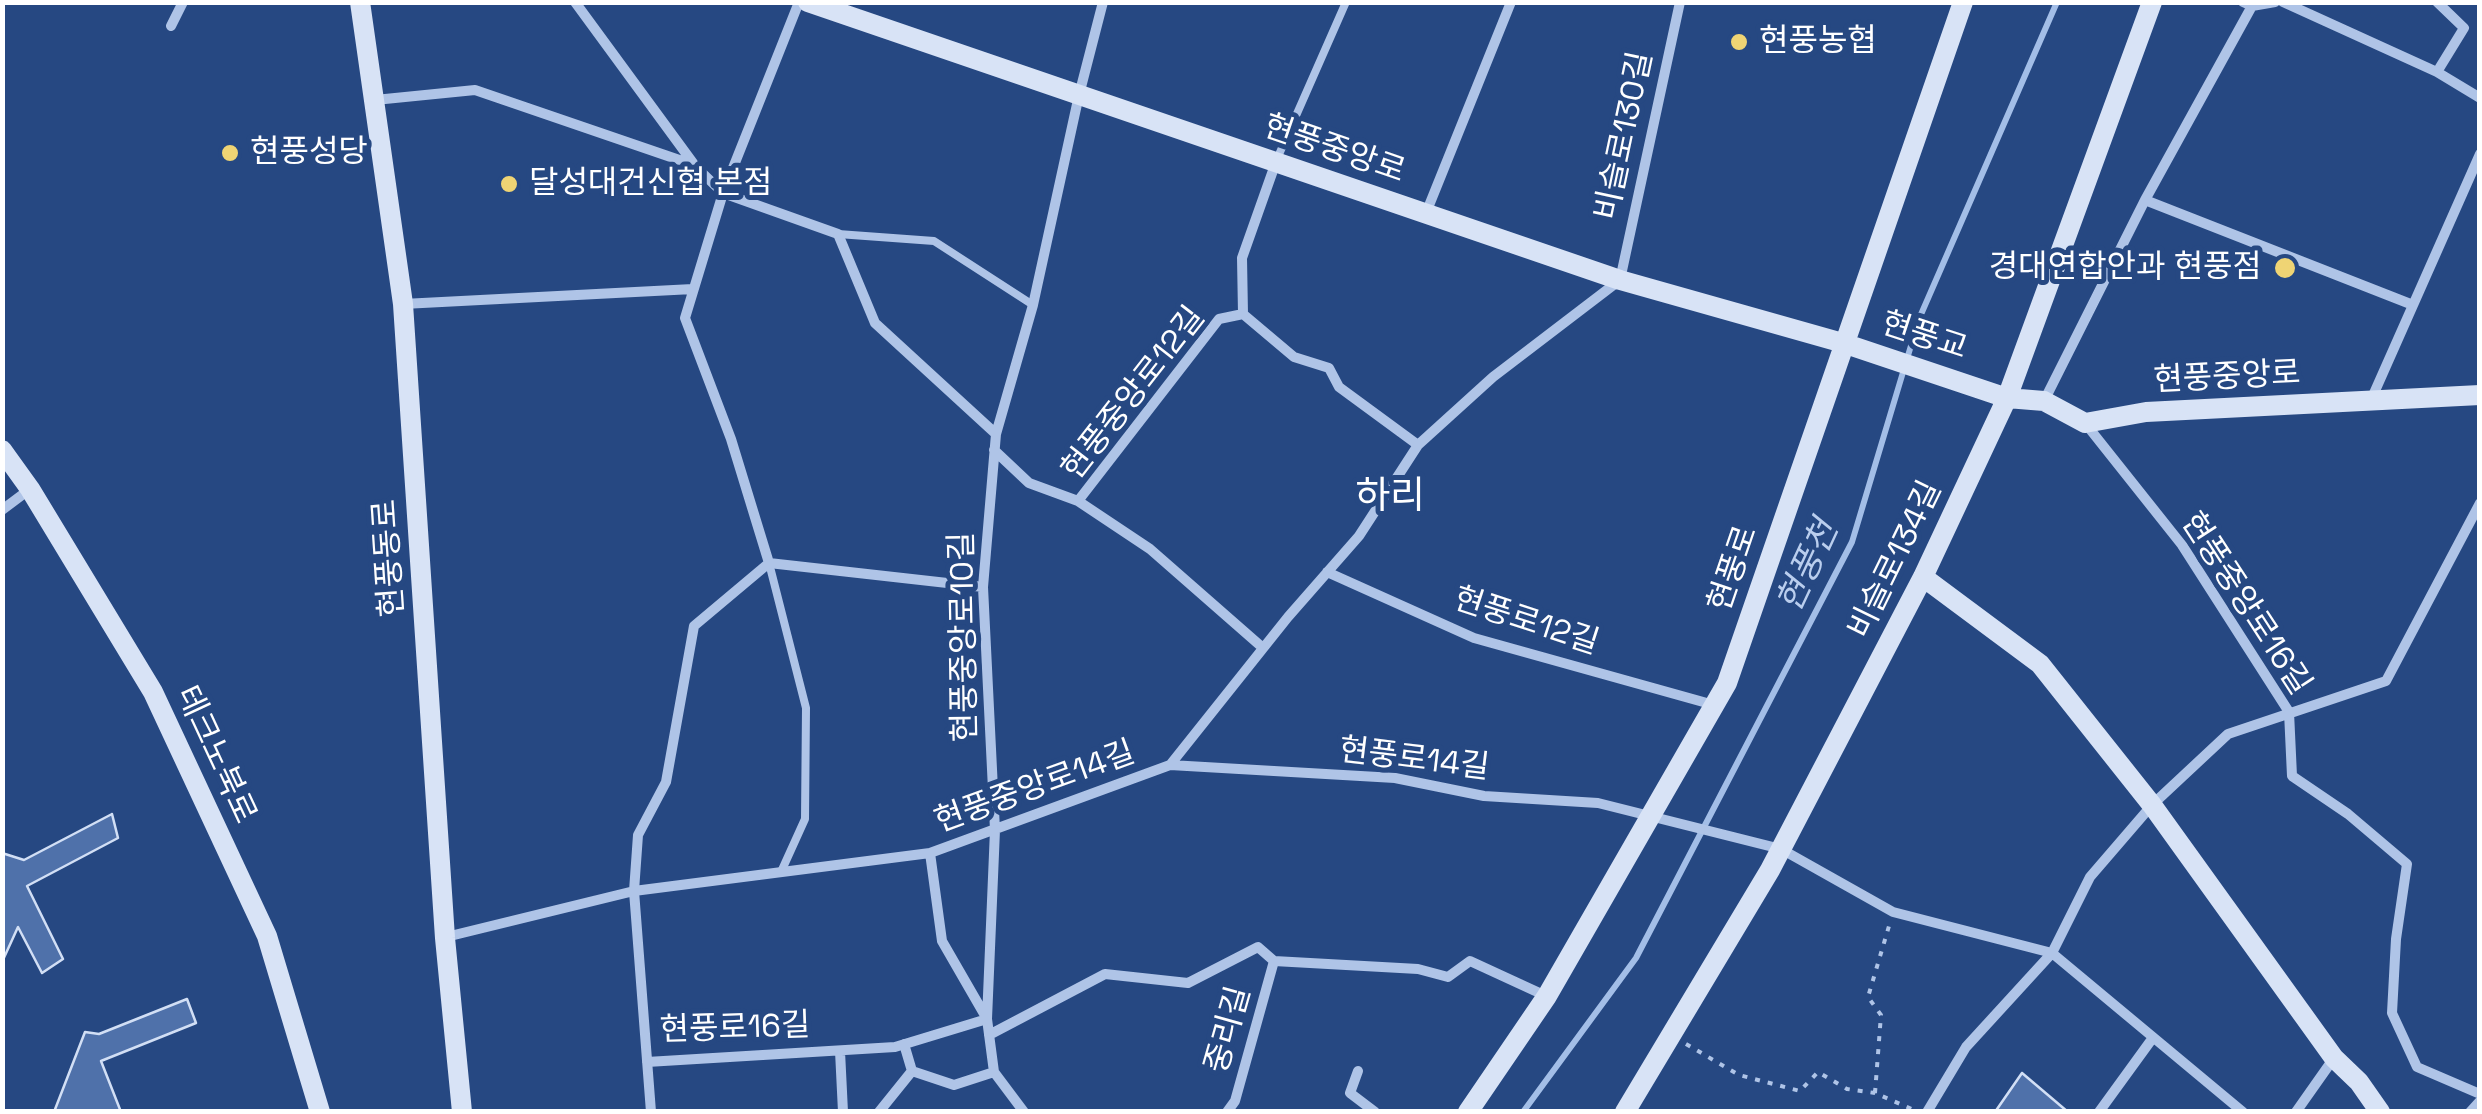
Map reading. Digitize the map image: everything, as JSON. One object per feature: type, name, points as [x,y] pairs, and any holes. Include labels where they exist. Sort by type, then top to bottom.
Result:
[{"type":"street","points":[[171,26],[182,2]]},
{"type":"street","name":"현풍동로","points":[[360,2],[403,304],[445,938],[462,1112]]},
{"type":"street","points":[[576,2],[694,165],[723,192],[838,234],[876,323],[996,434]]},
{"type":"street","points":[[769,563],[731,439],[685,318],[723,192],[799,2]]},
{"type":"street","name":"현풍중앙로","points":[[808,2],[1620,280],[1844,343]]},
{"type":"street","name":"현풍중앙로10길","points":[[1024,1112],[994,1072],[987,1018],[996,830],[983,587],[996,434],[1032,305],[1103,2]]},
{"type":"street","points":[[1426,214],[1511,2]]},
{"type":"street","name":"비슬로130길","points":[[1620,280],[1680,2]]},
{"type":"street","name":"현풍로","points":[[1468,1112],[1547,996],[1726,683],[1963,2]]},
{"type":"street","name":"비슬로134길","points":[[1624,1112],[1782,849],[1923,577],[2008,398],[2152,2]]},
{"type":"street","points":[[2044,401],[2248,4],[2276,2]]},
{"type":"street","points":[[2283,2],[2437,72],[2480,98]]},
{"type":"street","points":[[2437,2],[2464,28],[2437,72]]},
{"type":"street","points":[[374,100],[475,90],[694,165]]},
{"type":"street","points":[[2371,400],[2480,154]]},
{"type":"street","name":"현풍중앙로12길","points":[[1263,648],[1150,549],[1078,501],[1218,319],[1243,314],[1242,258],[1276,162]]},
{"type":"street","points":[[2145,200],[2413,305]]},
{"type":"street","name":"현풍중앙로14길","points":[[445,938],[634,890],[930,853],[1170,764],[1359,536],[1418,445],[1492,377],[1620,280]]},
{"type":"street","points":[[403,304],[693,289]]},
{"type":"street","points":[[1243,314],[1294,356],[1329,368],[1338,386],[1418,445]]},
{"type":"street","name":"현풍교","points":[[1844,343],[2008,398]]},
{"type":"street","name":"현풍중앙로","points":[[2085,423],[2146,412],[2480,395]]},
{"type":"street","points":[[2008,398],[2044,401],[2085,423]]},
{"type":"street","name":"현풍중앙로16길","points":[[2085,423],[2182,546],[2289,712],[2292,776],[2348,814],[2406,864],[2392,1014],[2417,1067],[2480,1097]]},
{"type":"street","name":"테크노북로","points":[[2,450],[153,692],[267,936],[320,1112]]},
{"type":"street","points":[[994,450],[1028,483],[1078,501]]},
{"type":"street","points":[[2,510],[30,490]]},
{"type":"street","points":[[1927,1112],[1966,1048],[2052,953],[2090,877],[2152,805],[2228,734],[2386,681],[2480,503]]},
{"type":"street","points":[[634,890],[638,835],[666,782],[694,626],[769,563],[983,587]]},
{"type":"street","name":"현풍로12길","points":[[1327,572],[1474,638],[1714,704]]},
{"type":"street","points":[[1923,577],[2040,664],[2152,805],[2334,1058],[2359,1082],[2380,1112]]},
{"type":"street","name":"현풍로14길","points":[[1170,764],[1394,778],[1484,796],[1598,802],[1782,849],[1893,912],[2052,953]]},
{"type":"street","name":"현풍중앙로10길","points":[[930,853],[942,941],[987,1018]]},
{"type":"street","name":"현풍로16길","points":[[634,890],[647,1062],[904,1044],[987,1018]]},
{"type":"street","points":[[989,1035],[1105,974],[1188,983],[1258,947],[1274,961],[1418,968],[1448,977],[1470,960],[1547,996]]},
{"type":"street","points":[[2052,953],[2243,1112]]},
{"type":"street","name":"중리길","points":[[1228,1112],[1235,1100],[1274,961]]},
{"type":"street","points":[[2099,1112],[2152,1039]]},
{"type":"street","points":[[904,1044],[912,1072]]},
{"type":"street","points":[[840,1050],[843,1112]]},
{"type":"street","points":[[2296,1112],[2334,1058]]},
{"type":"street","points":[[647,1062],[651,1112]]},
{"type":"street","points":[[1358,1071],[1350,1094],[1375,1112]]},
{"type":"street","points":[[912,1072],[954,1085],[994,1072]]},
{"type":"street","points":[[878,1112],[912,1072]]},
{"type":"street","points":[[2470,1112],[2480,1097]]},
{"type":"lane","points":[[1276,162],[1346,2]]},
{"type":"lane","points":[[838,234],[934,242],[1032,305]]},
{"type":"lane","points":[[769,563],[806,708],[805,819],[782,872]]},
{"type":"path","points":[[1875,1093],[1880,1015],[1868,996],[1893,912]]},
{"type":"path","points":[[1671,1035],[1738,1075],[1800,1091],[1818,1072],[1847,1089],[1875,1093],[1919,1112]]},
{"type":"building","points":[[112,814],[118,838],[27,886],[63,959],[42,973],[18,927],[2,962],[2,853],[24,860]]},
{"type":"building","points":[[187,999],[196,1023],[101,1061],[121,1112],[54,1112],[85,1032],[99,1034]]},
{"type":"building","points":[[2022,1073],[2068,1112],[1995,1112]]},
{"type":"waterway","name":"현풍천","points":[[1523,1112],[1636,958],[1852,542],[1919,319],[2057,2]]},
{"type":"place","name":"현풍농협","points":[[1739,42]]},
{"type":"place","name":"현풍성당","points":[[230,153]]},
{"type":"place","name":"달성대건신협 본점","points":[[509,184]]},
{"type":"place","name":"경대연합안과 현풍점","points":[[2285,268]]},
{"type":"district","name":"하리","points":[[1390,498]]}]
